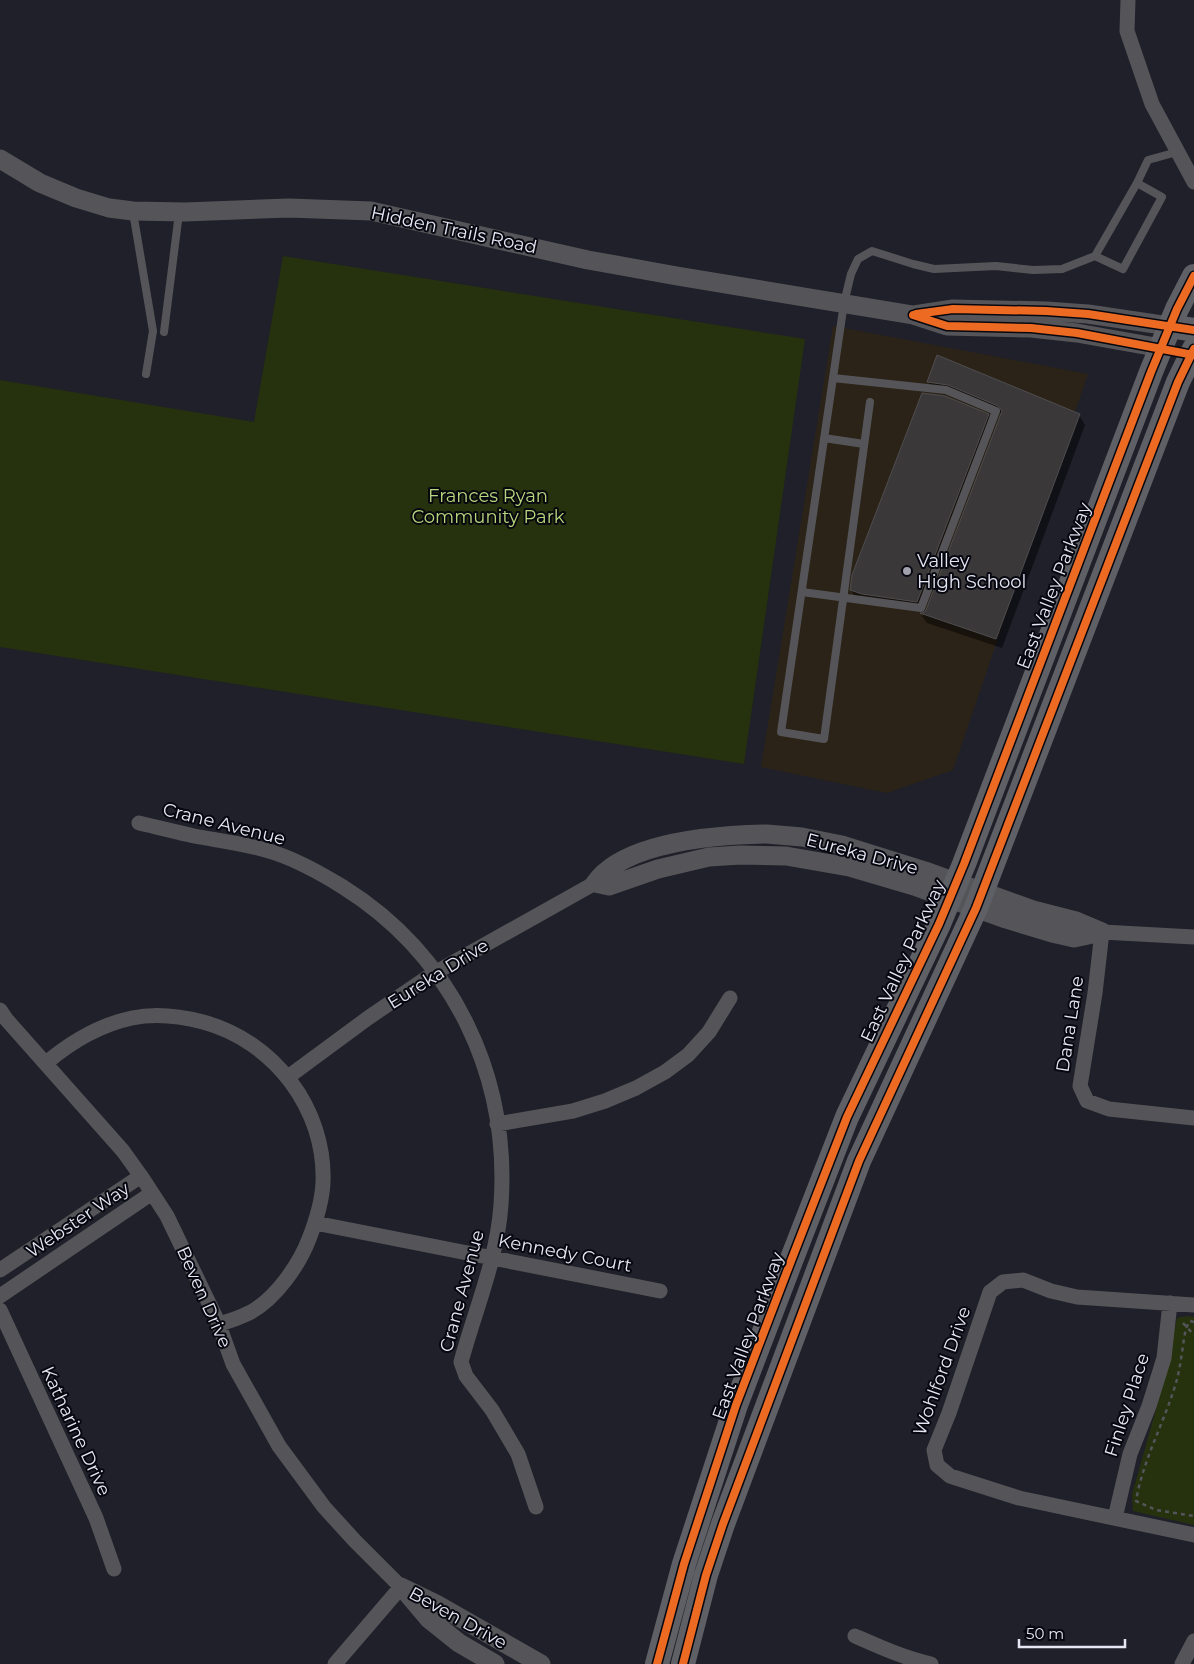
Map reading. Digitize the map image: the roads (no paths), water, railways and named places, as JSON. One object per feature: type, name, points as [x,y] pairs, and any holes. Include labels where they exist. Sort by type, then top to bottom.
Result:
[{"type":"main road","name":"East Valley Parkway","points":[[657,1664],[684,1564],[736,1405],[847,1117],[953,891],[1169,326],[1194,276]]},
{"type":"main road","points":[[1169,326],[1194,330]]},
{"type":"main road","points":[[683,1664],[703,1584],[723,1524],[860,1161],[979,900],[1178,382],[1193,352],[1161,348]]},
{"type":"street","points":[[1128,0],[1127,31],[1152,104],[1194,182]]},
{"type":"street","name":"Hidden Trails Road","points":[[0,159],[40,182],[76,198],[109,208],[180,212],[289,208],[371,211],[588,260],[913,315],[947,326],[1031,328],[1077,333],[1161,348]]},
{"type":"street","name":"Hidden Trails Road","points":[[913,315],[953,309],[1046,311],[1088,314],[1169,326]]},
{"type":"street","name":"Crane Avenue","points":[[139,823],[193,836],[236,842],[276,853],[304,865],[360,898],[404,936],[436,972],[451,993],[477,1046],[492,1091],[501,1173],[501,1205],[488,1278],[461,1362],[466,1376],[492,1410],[518,1454],[536,1507]]},
{"type":"street","name":"Eureka Drive","points":[[288,1077],[368,1018],[436,972],[595,883],[609,886],[658,869],[710,858],[764,854],[849,867],[917,887],[953,891],[979,900],[1032,927],[1074,938],[1102,932],[1194,937]]},
{"type":"street","name":"Dana Lane","points":[[1102,932],[1094,1003],[1082,1066],[1080,1086],[1083,1094],[1087,1101],[1109,1109],[1194,1118]]},
{"type":"street","points":[[497,1124],[573,1111],[605,1102],[636,1088],[665,1072],[688,1055],[708,1032],[730,998]]},
{"type":"street","name":"Beven Drive","points":[[0,1010],[122,1151],[141,1176],[167,1216],[219,1324],[233,1364],[279,1446],[324,1507],[401,1587],[429,1620],[459,1643],[495,1664]]},
{"type":"street","points":[[46,1063],[67,1045],[100,1027],[133,1018],[161,1015],[187,1018],[217,1026],[241,1037],[261,1051],[288,1077],[309,1112],[321,1156],[323,1183],[315,1223],[305,1249],[282,1283],[252,1311],[219,1324]]},
{"type":"street","name":"Webster Way","points":[[0,1270],[141,1176]]},
{"type":"street","name":"Webster Way","points":[[0,1296],[152,1193]]},
{"type":"street","name":"Kennedy Court","points":[[315,1223],[660,1291]]},
{"type":"street","name":"Wohlford Drive","points":[[1194,1305],[1077,1297],[1051,1291],[1023,1280],[1003,1282],[990,1292],[952,1404],[934,1450],[937,1465],[950,1476],[1019,1498],[1194,1535]]},
{"type":"street","name":"Finley Place","points":[[1114,1518],[1130,1454],[1152,1398],[1164,1358],[1170,1303]]},
{"type":"street","name":"Katharine Drive","points":[[0,1310],[96,1518],[114,1569]]},
{"type":"street","points":[[336,1664],[401,1587]]},
{"type":"street","name":"Beven Drive","points":[[401,1587],[436,1604],[541,1664]]},
{"type":"street","points":[[855,1636],[889,1652],[932,1664]]},
{"type":"street","points":[[1182,1664],[1194,1641]]},
{"type":"lane","points":[[870,402],[824,739],[781,732],[844,304],[851,274],[858,259],[872,251],[934,269],[996,266],[1034,270],[1062,269],[1095,256],[1148,160],[1177,152]]},
{"type":"lane","points":[[1095,256],[1123,270],[1162,197],[1137,183]]},
{"type":"lane","points":[[133,210],[153,331],[146,374]]},
{"type":"lane","points":[[164,332],[180,212]]},
{"type":"lane","points":[[802,592],[921,608],[996,411],[946,390],[833,378]]},
{"type":"lane","points":[[824,438],[864,444]]},
{"type":"place","name":"Valley High School","points":[[907,571]]},
{"type":"park label","name":"Frances Ryan Community Park","points":[[488,506]]}]
